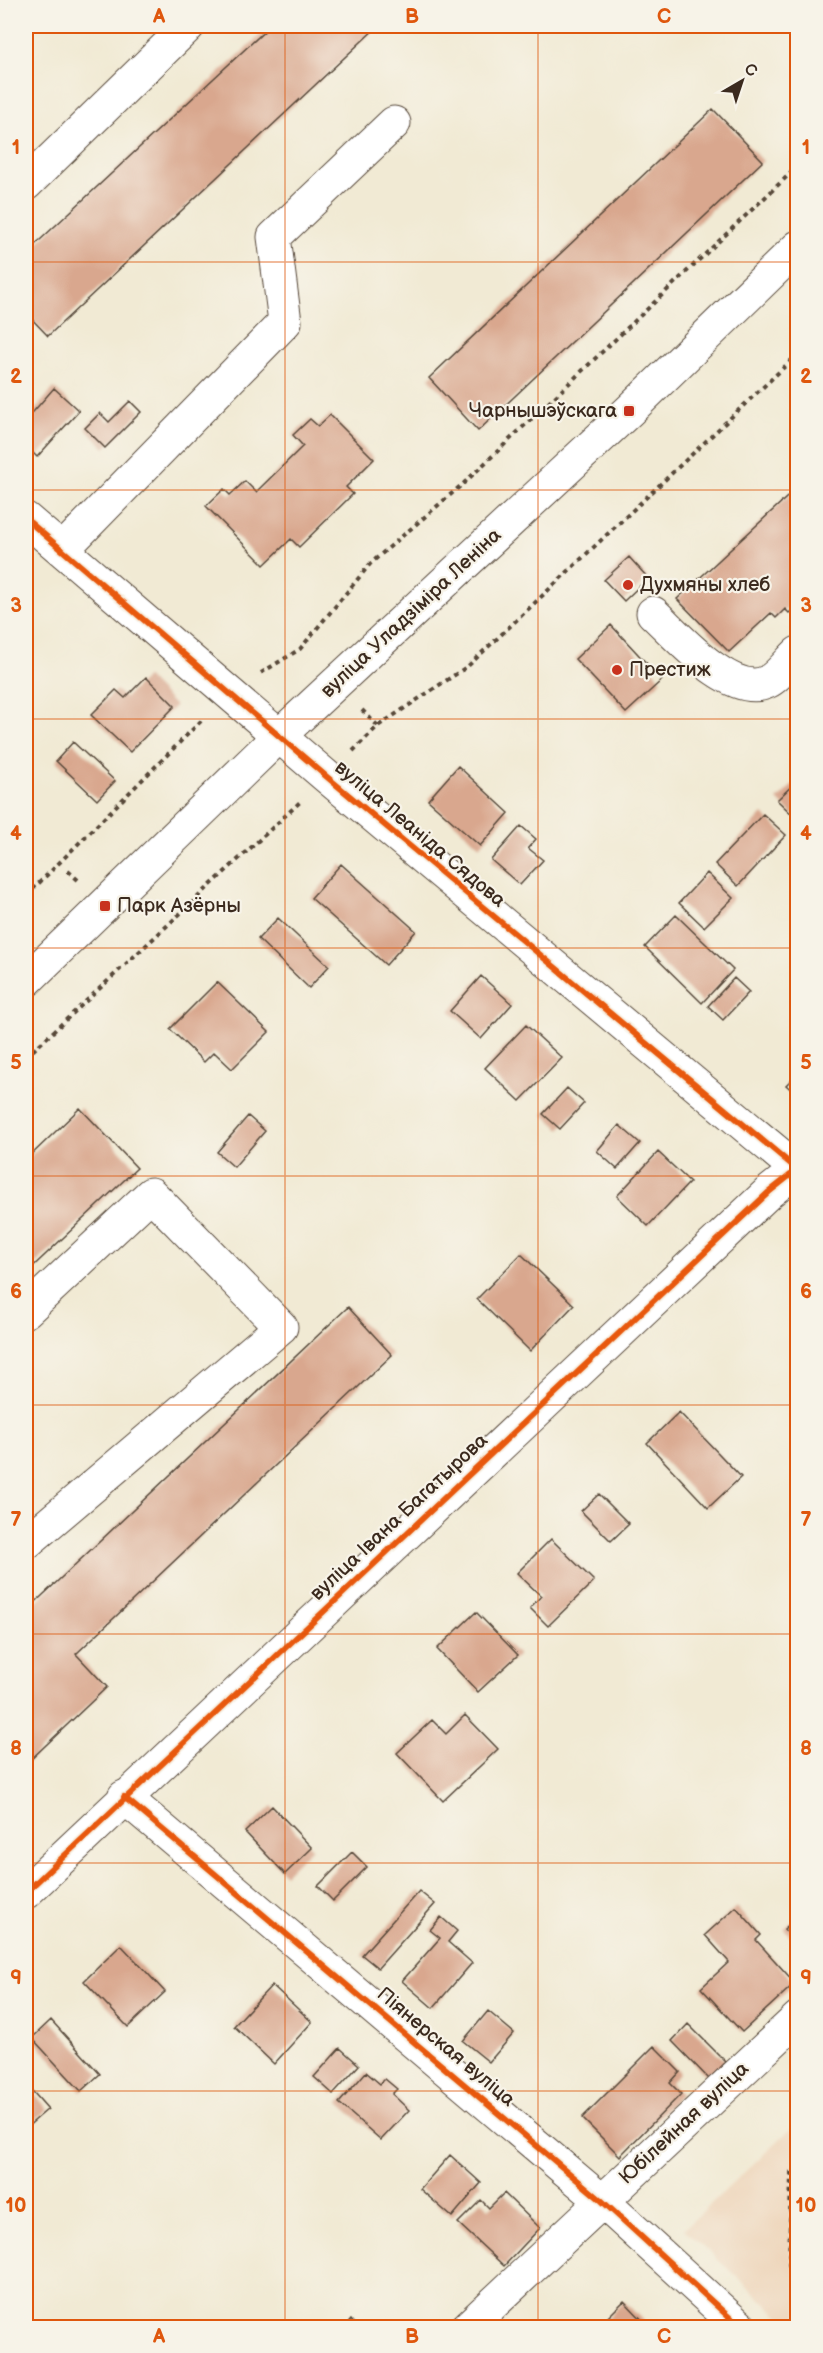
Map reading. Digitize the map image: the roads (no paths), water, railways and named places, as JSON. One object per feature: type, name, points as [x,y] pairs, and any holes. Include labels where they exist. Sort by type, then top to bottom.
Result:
[{"type":"street","points":[[26,184],[188,26]]},
{"type":"street","points":[[62,550],[285,322],[274,237],[394,123]]},
{"type":"street","name":"вуліца Уладзіміра Леніна","points":[[26,981],[279,736],[620,419],[798,247]]},
{"type":"street","name":"вуліца Леаніда Сядова","points":[[26,519],[327,777],[797,1170]]},
{"type":"street","points":[[653,613],[720,674],[746,685],[767,682],[798,653]]},
{"type":"street","name":"вуліца Івана Багатырова","points":[[26,1892],[124,1797],[761,1200],[797,1170]]},
{"type":"street","points":[[26,1311],[150,1194],[281,1326],[26,1543]]},
{"type":"street","name":"Піянерская вуліца","points":[[124,1797],[601,2200],[741,2328]]},
{"type":"street","name":"Юбілейная вуліца","points":[[467,2328],[601,2200],[798,2018]]},
{"type":"place","name":"Чарнышэўскага","points":[[629,411]]},
{"type":"place","name":"Духмяны хлеб","points":[[628,585]]},
{"type":"place","name":"Престиж","points":[[617,670]]},
{"type":"place","name":"Парк Азёрны","points":[[105,906]]}]
